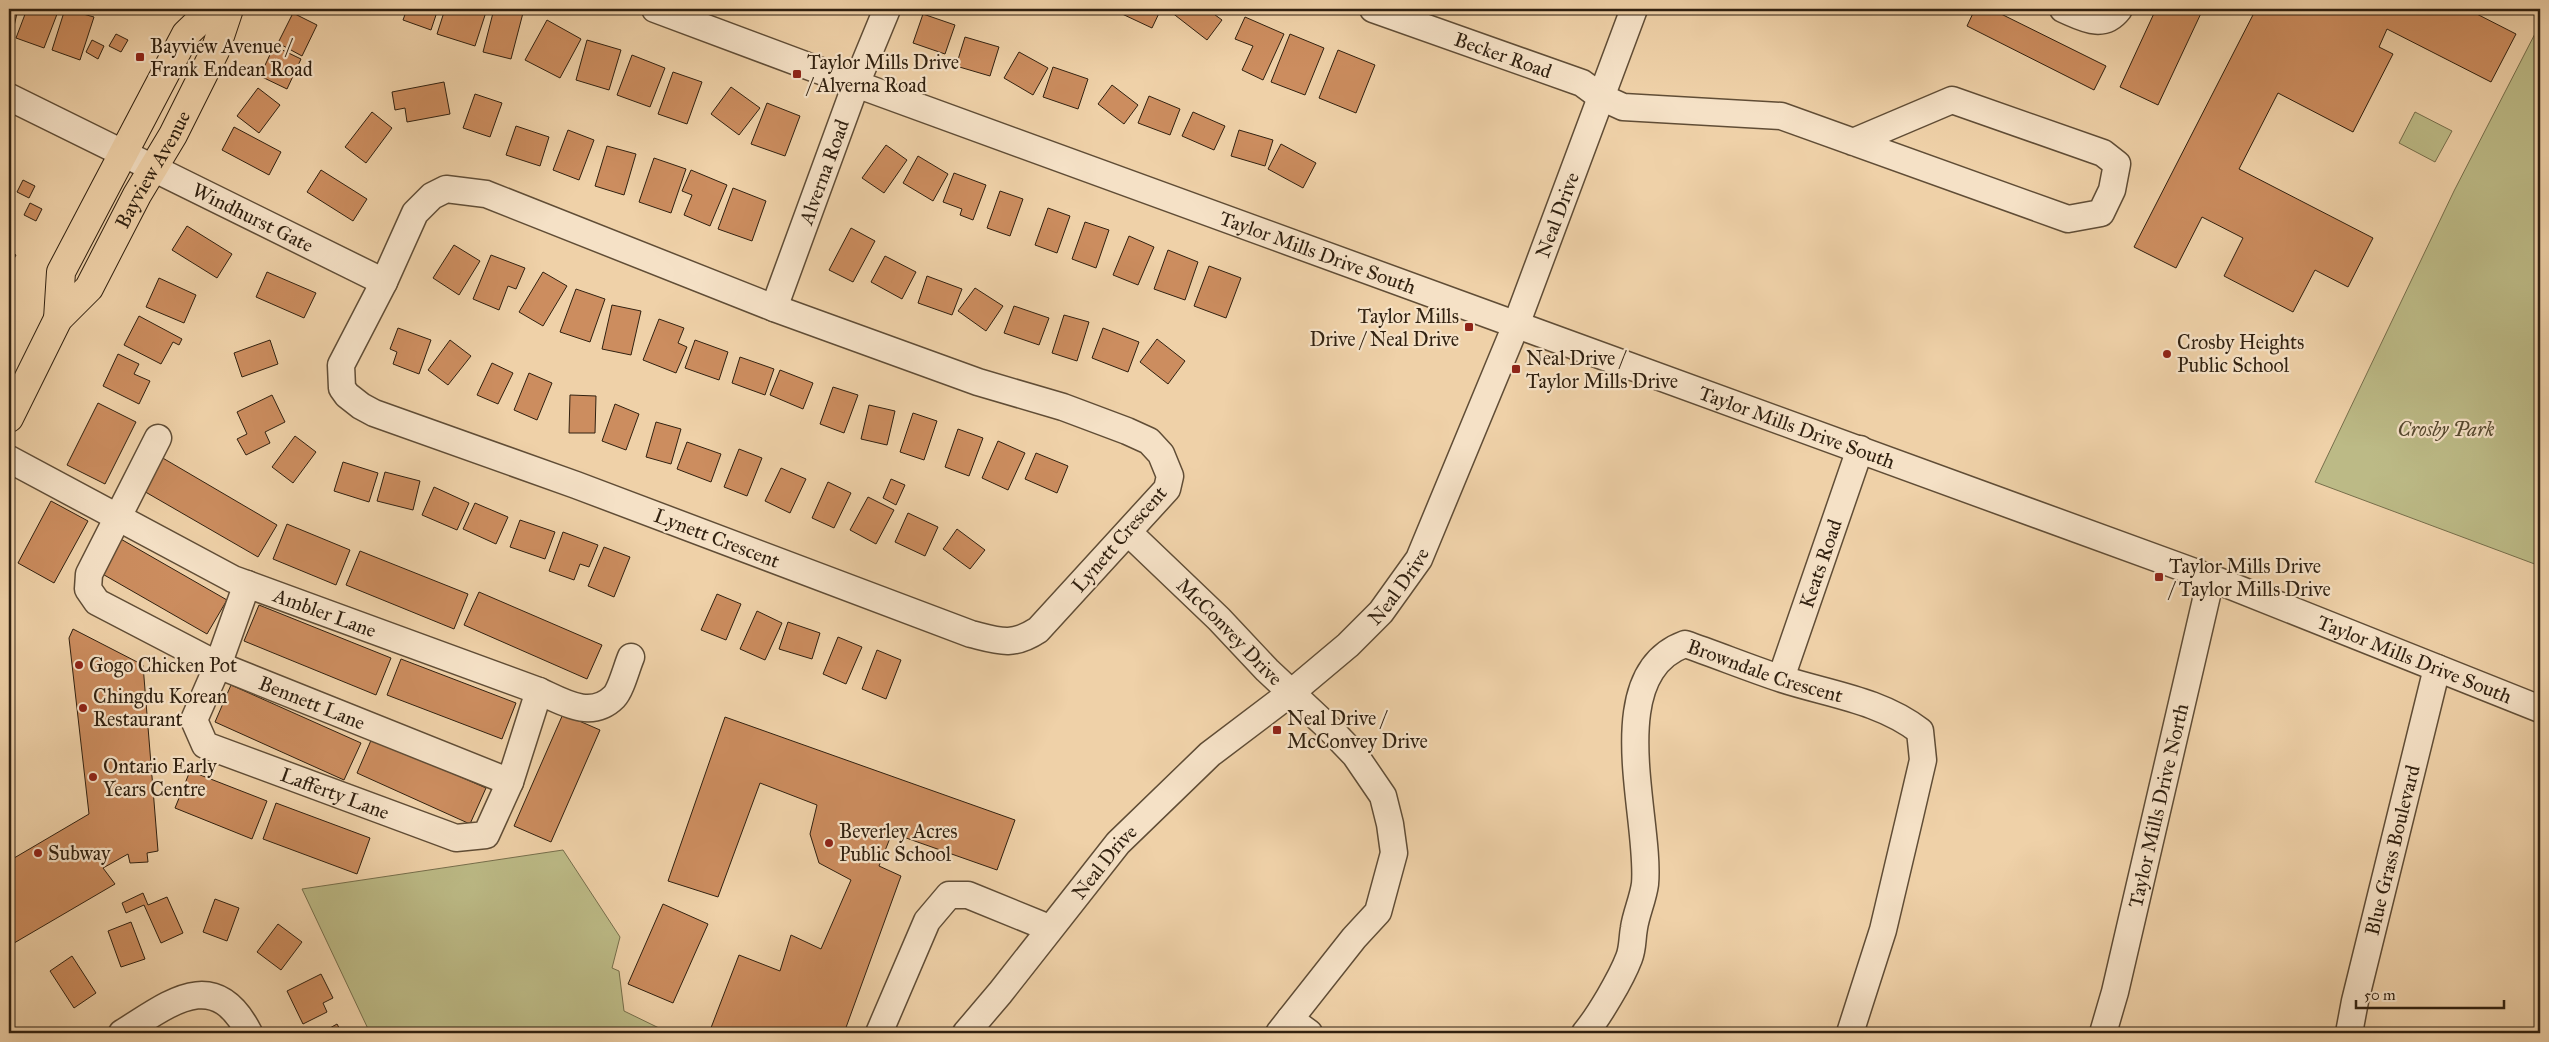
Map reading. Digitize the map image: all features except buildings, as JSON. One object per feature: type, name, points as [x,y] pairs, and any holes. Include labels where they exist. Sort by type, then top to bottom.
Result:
[{"type":"main road","name":"Bayview Avenue","points":[[58,319],[61,272],[186,34],[212,9]]},
{"type":"main road","name":"Bayview Avenue","points":[[9,418],[58,319],[89,288],[173,135],[215,51],[229,9]]},
{"type":"street","name":"Taylor Mills Drive South","points":[[655,9],[2211,578],[2540,709]]},
{"type":"street","name":"Alverna Road","points":[[774,308],[856,84],[887,9]]},
{"type":"street","name":"Becker Road","points":[[1374,9],[1582,83],[1601,98],[1623,107],[1781,116],[2068,219],[2101,213],[2112,190],[2117,164],[2103,153],[1952,100],[1854,142]]},
{"type":"street","name":"Neal Drive","points":[[966,1033],[1000,993],[1118,842],[1172,788],[1188,778],[1210,754],[1292,692],[1348,645],[1381,612],[1419,559],[1516,325],[1634,9]]},
{"type":"street","points":[[2063,9],[2098,22],[2112,18],[2119,9]]},
{"type":"street","name":"Windhurst Gate","points":[[9,96],[384,282]]},
{"type":"street","name":"Lynett Crescent","points":[[446,188],[486,194],[774,308],[978,382],[1063,407],[1149,441],[1161,454],[1170,476],[1167,489],[1053,616],[1022,640],[999,641],[971,634],[361,406],[342,388],[341,364],[384,282],[415,213],[432,196],[446,188]]},
{"type":"street","name":"Bennett Lane","points":[[158,438],[89,574],[88,587],[92,597],[99,603],[218,665],[510,782]]},
{"type":"street","name":"Keats Road","points":[[1781,678],[1860,449]]},
{"type":"street","name":"Ambler Lane","points":[[9,459],[232,579],[538,691],[578,709],[594,708],[615,696],[631,657]]},
{"type":"street","name":"McConvey Drive","points":[[1129,533],[1219,619],[1267,670],[1292,692],[1354,755],[1383,796],[1390,824],[1394,853],[1378,912],[1354,938],[1293,1028]]},
{"type":"street","name":"Taylor Mills Drive North","points":[[2103,1033],[2115,992],[2211,578]]},
{"type":"street","name":"Lafferty Lane","points":[[247,584],[218,665],[194,720],[205,744],[456,838],[486,835],[510,782],[538,691]]},
{"type":"street","name":"Browndale Crescent","points":[[1585,1033],[1629,959],[1645,886],[1644,840],[1635,765],[1637,715],[1642,693],[1658,660],[1669,650],[1685,644],[1781,678],[1884,710],[1906,720],[1920,731],[1923,760],[1883,930],[1850,1033]]},
{"type":"street","name":"Blue Grass Boulevard","points":[[2349,1033],[2355,1001],[2437,668]]},
{"type":"street","points":[[879,1033],[927,921],[950,895],[968,895],[1049,928]]},
{"type":"street","points":[[122,1033],[187,995],[212,996],[224,1001],[238,1016],[249,1033]]},
{"type":"green space","name":"Crosby Park","points":[[2540,24],[2540,566],[2315,482],[2454,191]]},
{"type":"green space","points":[[2415,112],[2452,131],[2435,162],[2399,143]]},
{"type":"green space","points":[[563,850],[620,937],[612,968],[619,971],[624,1011],[659,1028],[657,1033],[370,1033],[302,889]]},
{"type":"place","name":"Bayview Avenue / Frank Endean Road","points":[[140,57]]},
{"type":"place","name":"Taylor Mills Drive / Alverna Road","points":[[797,74]]},
{"type":"place","name":"Taylor Mills Drive / Neal Drive","points":[[1469,327]]},
{"type":"place","name":"Crosby Heights Public School","points":[[2167,354]]},
{"type":"place","name":"Neal Drive / Taylor Mills Drive","points":[[1516,369]]},
{"type":"place","name":"Taylor Mills Drive / Taylor Mills Drive","points":[[2159,577]]},
{"type":"place","name":"Gogo Chicken Pot","points":[[79,665]]},
{"type":"place","name":"Chingdu Korean Restaurant","points":[[83,708]]},
{"type":"place","name":"Neal Drive / McConvey Drive","points":[[1277,730]]},
{"type":"place","name":"Ontario Early Years Centre","points":[[93,777]]},
{"type":"place","name":"Beverley Acres Public School","points":[[829,843]]},
{"type":"place","name":"Subway","points":[[38,853]]}]
